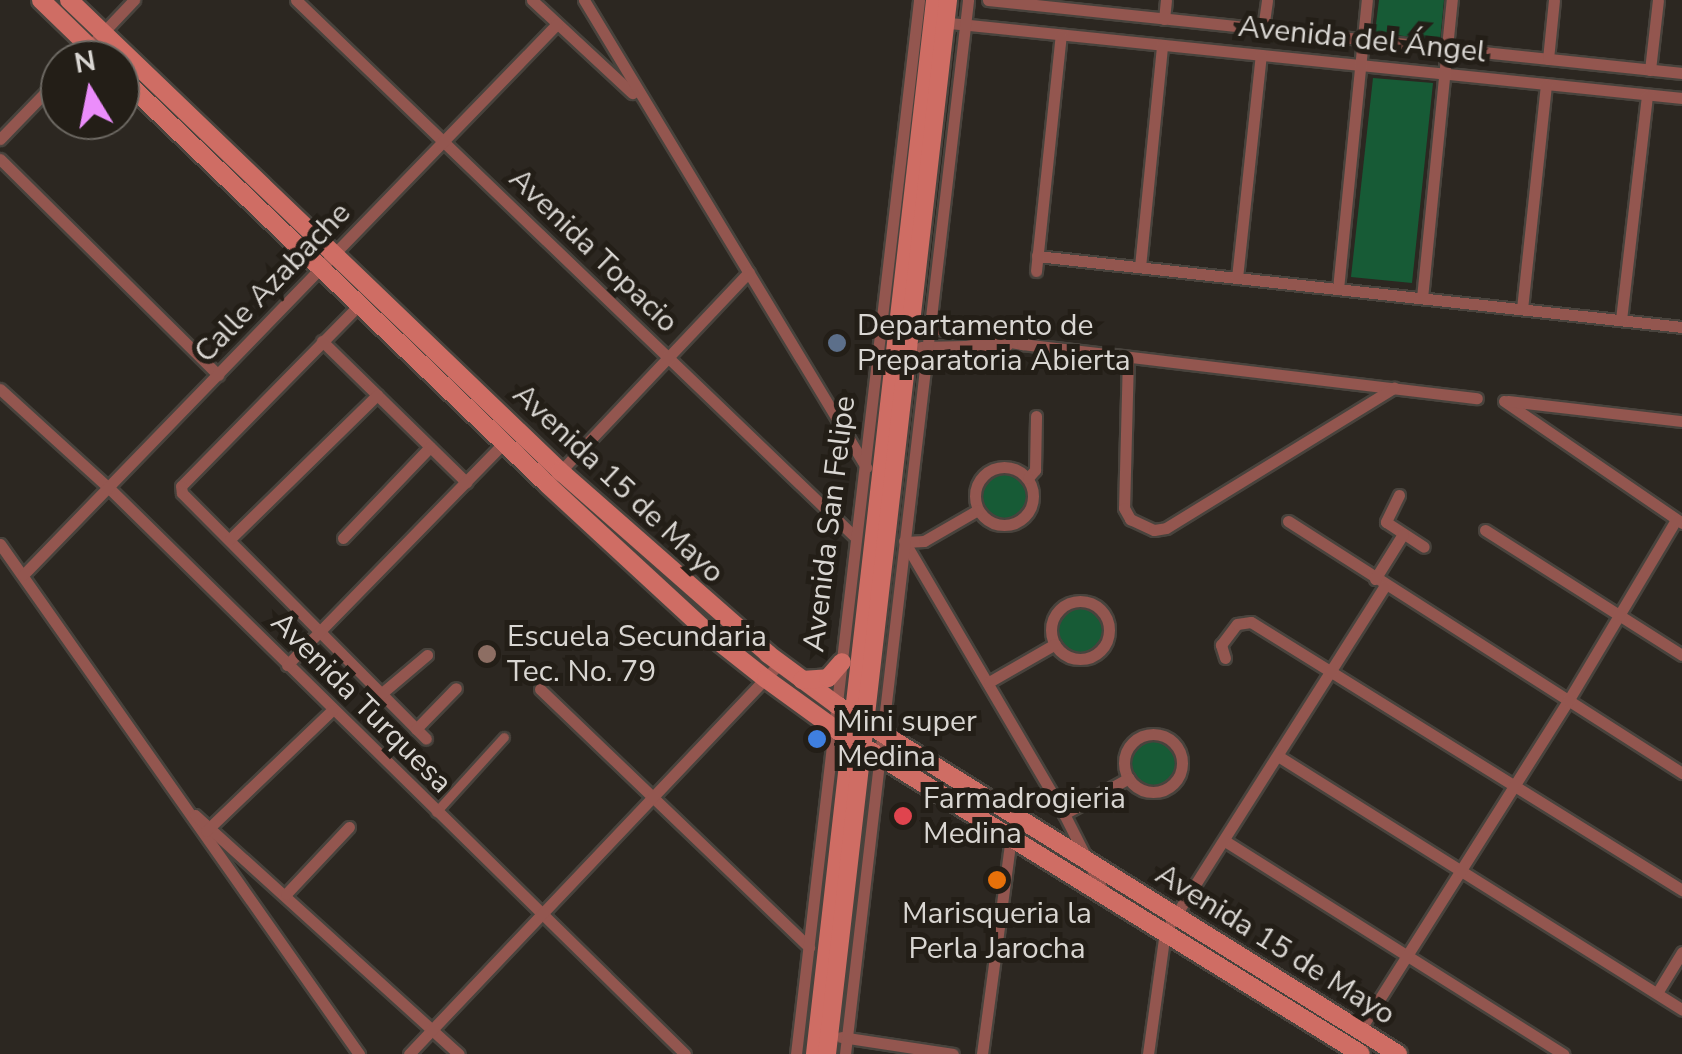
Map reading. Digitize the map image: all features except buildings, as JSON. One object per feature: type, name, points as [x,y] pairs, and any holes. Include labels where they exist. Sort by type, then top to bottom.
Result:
[{"type":"main road","points":[[41,0],[76,40]]},
{"type":"main road","name":"Avenida 15 de Mayo","points":[[69,0],[336,256],[714,638],[857,742],[1164,932],[1354,1046],[1398,1054]]},
{"type":"main road","name":"Avenida San Felipe","points":[[859,718],[913,324],[935,0]]},
{"type":"main road","name":"Avenida San Felipe","points":[[932,21],[948,0]]},
{"type":"main road","name":"Avenida 15 de Mayo","points":[[140,95],[504,443],[554,478],[780,663],[859,718],[1176,914],[1354,1046]]},
{"type":"main road","name":"Avenida San Felipe","points":[[827,1043],[879,490],[910,347]]},
{"type":"main road","points":[[802,680],[828,678],[842,662]]},
{"type":"street","points":[[99,40],[134,0]]},
{"type":"street","name":"Avenida Topacio","points":[[296,0],[856,537]]},
{"type":"street","points":[[532,0],[641,101]]},
{"type":"street","points":[[584,0],[641,101],[865,465],[905,542],[1064,814],[1104,893]]},
{"type":"street","name":"Avenida San Felipe","points":[[844,1054],[827,1043],[857,742],[837,704],[865,465],[932,21],[919,0]]},
{"type":"street","name":"Avenida San Felipe","points":[[857,742],[882,732],[905,542],[910,347],[968,0]]},
{"type":"street","name":"Avenida del Ángel","points":[[988,0],[1064,4],[1682,74]]},
{"type":"street","points":[[1164,18],[1166,0]]},
{"type":"street","points":[[1264,29],[1266,0]]},
{"type":"street","points":[[1338,289],[1366,0]]},
{"type":"street","points":[[1422,298],[1452,0]]},
{"type":"street","points":[[1548,60],[1554,0]]},
{"type":"street","points":[[1650,70],[1658,0]]},
{"type":"street","name":"Avenida del Ángel","points":[[932,21],[1682,98]]},
{"type":"street","name":"Calle Azabache","points":[[23,574],[110,490],[557,24]]},
{"type":"street","points":[[1036,271],[1061,35]]},
{"type":"street","points":[[1140,268],[1162,45]]},
{"type":"street","points":[[1238,278],[1261,55]]},
{"type":"street","points":[[1522,309],[1546,84]]},
{"type":"street","points":[[1622,320],[1647,95]]},
{"type":"street","points":[[0,139],[40,98]]},
{"type":"street","points":[[0,159],[218,374]]},
{"type":"street","points":[[1037,256],[1682,327]]},
{"type":"street","points":[[554,478],[749,272]]},
{"type":"street","points":[[358,306],[181,486],[426,738]]},
{"type":"street","points":[[913,324],[1022,344],[1477,398]]},
{"type":"street","points":[[960,350],[962,330]]},
{"type":"street","points":[[322,341],[466,482]]},
{"type":"street","points":[[910,347],[960,350],[1022,344]]},
{"type":"street","points":[[1128,357],[1124,508],[1130,519],[1154,530],[1166,528],[1394,388]]},
{"type":"street","name":"Avenida Turquesa","points":[[0,389],[110,490],[685,1054]]},
{"type":"street","points":[[230,540],[376,394]]},
{"type":"street","points":[[1354,1046],[1406,955],[1679,522],[1504,401],[1682,421]]},
{"type":"street","points":[[1028,478],[1035,470],[1036,416]]},
{"type":"street","points":[[286,665],[504,443]]},
{"type":"street","points":[[343,538],[430,447]]},
{"type":"street","points":[[1009,467],[1028,478],[1034,498],[1031,509],[1016,524],[994,524],[978,510],[976,489],[988,472],[1009,467]]},
{"type":"street","points":[[1399,495],[1386,522],[1424,547]]},
{"type":"street","points":[[905,542],[924,541],[978,510]]},
{"type":"street","points":[[1288,521],[1682,772]]},
{"type":"street","points":[[1485,530],[1682,655]]},
{"type":"street","points":[[1148,1054],[1164,932],[1330,671],[1403,534]]},
{"type":"street","points":[[0,544],[206,831],[359,1054]]},
{"type":"street","points":[[1084,601],[1103,611],[1110,631],[1107,642],[1092,656],[1071,657],[1054,644],[1052,623],[1064,606],[1084,601]]},
{"type":"street","points":[[1225,658],[1221,645],[1237,624],[1246,621],[1682,890]]},
{"type":"street","points":[[988,682],[1054,644]]},
{"type":"street","points":[[382,693],[427,656]]},
{"type":"street","points":[[409,1054],[780,663]]},
{"type":"street","points":[[416,729],[456,688]]},
{"type":"street","points":[[540,688],[809,946]]},
{"type":"street","points":[[206,831],[332,710]]},
{"type":"street","points":[[1162,735],[1178,748],[1182,766],[1164,789],[1144,790],[1128,778],[1124,758],[1142,736],[1162,735]]},
{"type":"street","points":[[436,812],[504,737]]},
{"type":"street","name":"Avenida San Felipe","points":[[796,1054],[809,946],[857,742]]},
{"type":"street","points":[[1278,756],[1682,1010]]},
{"type":"street","points":[[1064,814],[1128,778]]},
{"type":"street","points":[[286,894],[349,827]]},
{"type":"street","points":[[206,831],[286,894],[459,1054]]},
{"type":"street","points":[[982,1054],[1011,838]]},
{"type":"street","points":[[1224,841],[1564,1054]]},
{"type":"street","points":[[1657,994],[1682,952]]},
{"type":"street","points":[[827,1043],[952,1054]]},
{"type":"green space","points":[[1379,0],[1444,0],[1440,41],[1375,32]]},
{"type":"green space","points":[[1373,78],[1433,83],[1412,283],[1351,277]]},
{"type":"green space","points":[[1007,471],[1029,485],[1028,510],[1003,523],[982,509],[983,484]]},
{"type":"green space","points":[[1082,605],[1104,619],[1103,644],[1079,657],[1057,643],[1058,617]]},
{"type":"green space","points":[[1155,738],[1177,752],[1176,777],[1152,790],[1130,776],[1131,751]]},
{"type":"place","name":"Departamento de Preparatoria Abierta","points":[[837,343]]},
{"type":"place","name":"Escuela Secundaria Tec. No. 79","points":[[487,654]]},
{"type":"place","name":"Mini super Medina","points":[[817,739]]},
{"type":"place","name":"Farmadrogieria Medina","points":[[903,816]]},
{"type":"place","name":"Marisqueria la Perla Jarocha","points":[[997,880]]}]
